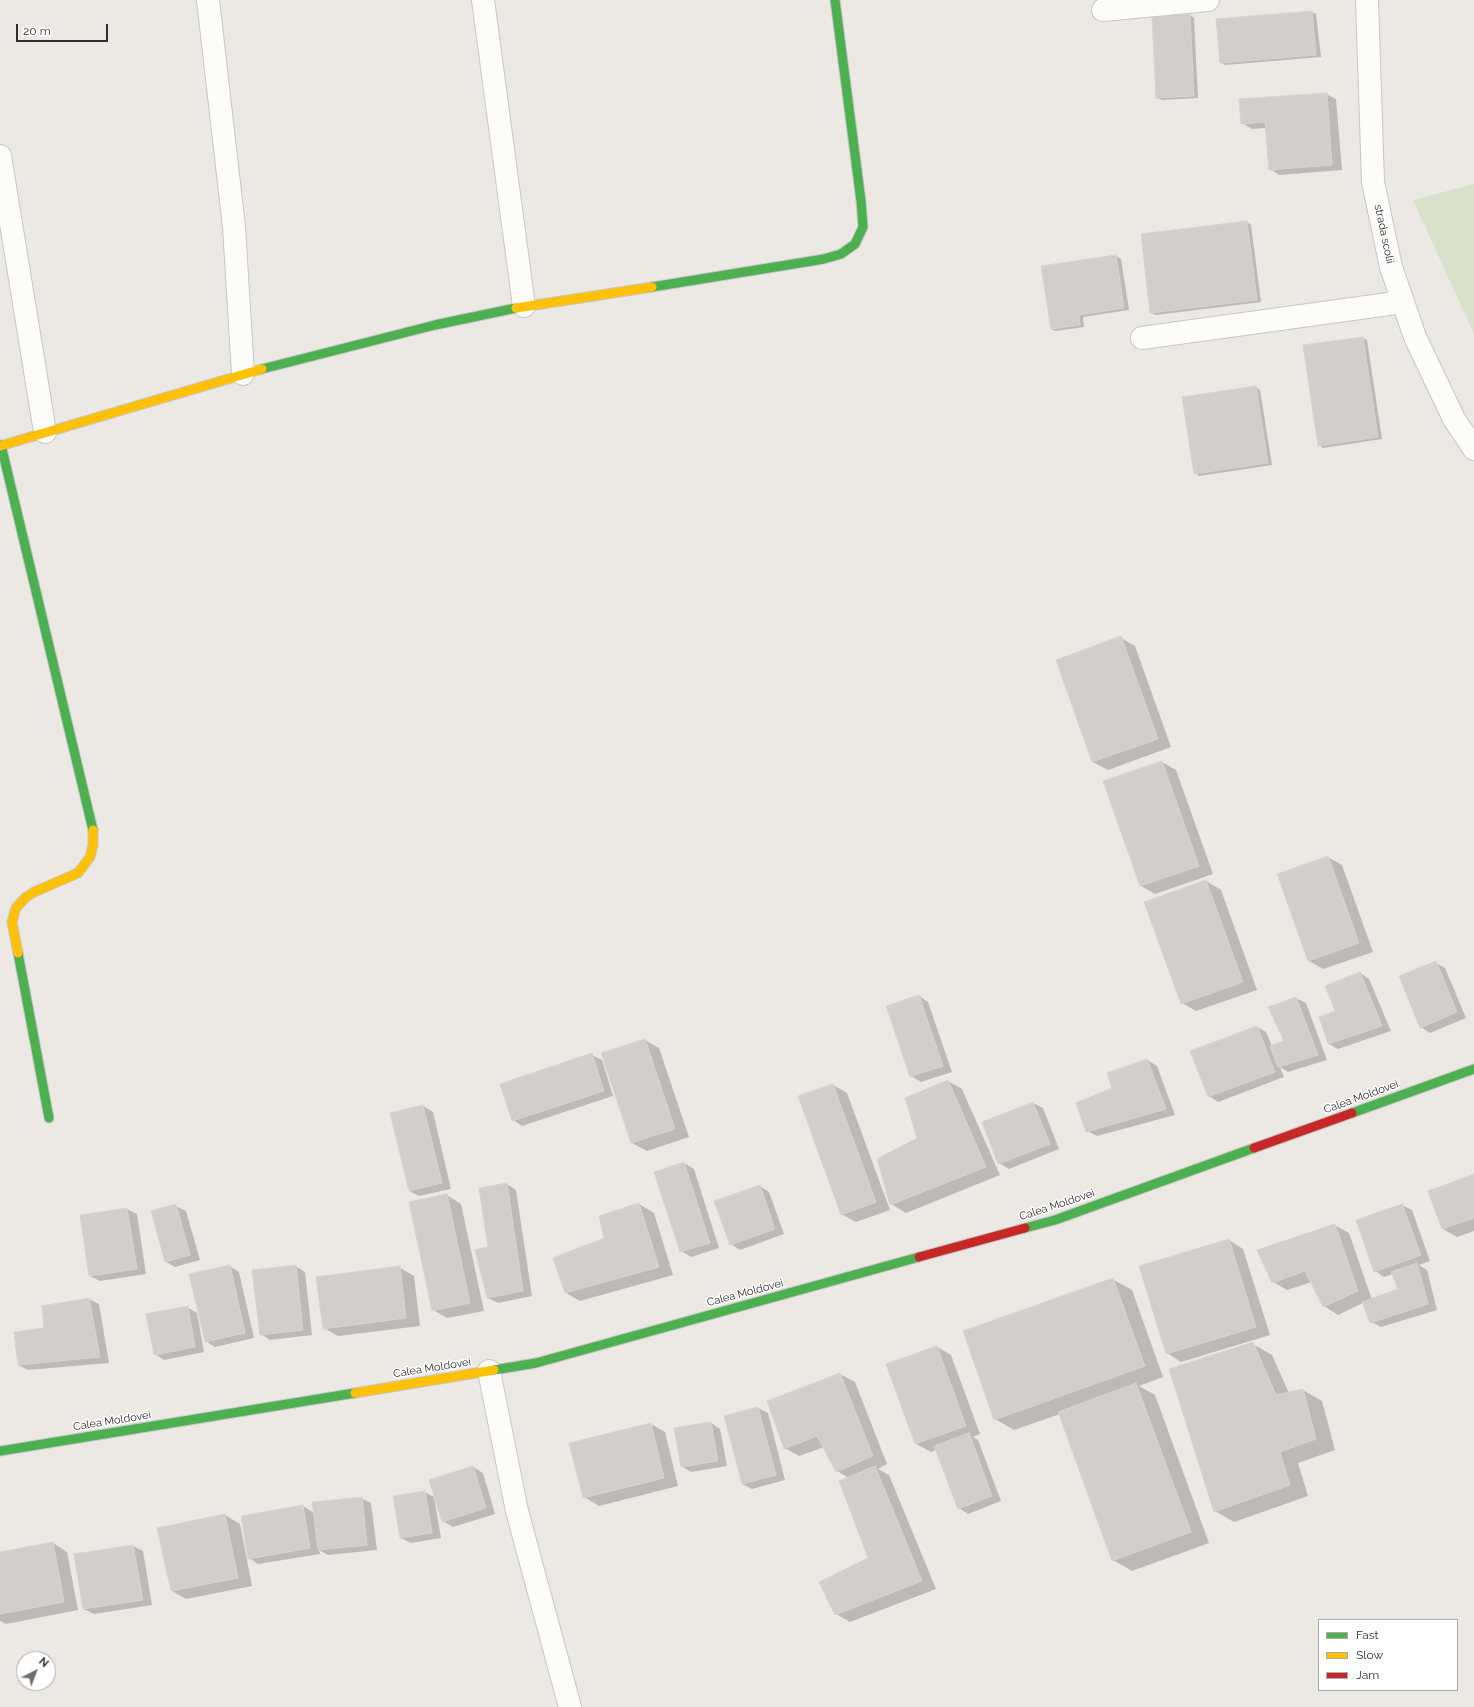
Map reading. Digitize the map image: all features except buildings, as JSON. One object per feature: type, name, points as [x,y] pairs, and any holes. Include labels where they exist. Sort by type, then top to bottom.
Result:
[{"type":"main road","points":[[49,1118],[12,922],[16,908],[25,898],[34,892],[78,874],[90,857],[94,833],[1,445],[243,374],[341,348],[524,306],[824,259],[841,254],[855,244],[863,227],[835,0]]},
{"type":"main road","name":"Calea Moldovei","points":[[0,1451],[536,1363],[1056,1220],[1474,1069]]},
{"type":"street","points":[[208,0],[234,227],[243,374]]},
{"type":"street","points":[[483,0],[524,306]]},
{"type":"street","points":[[1102,10],[1208,0]]},
{"type":"street","name":"strada scolii","points":[[1368,0],[1373,182],[1391,267],[1415,336],[1454,419],[1474,449]]},
{"type":"street","points":[[0,156],[45,432]]},
{"type":"street","points":[[1142,338],[1403,302]]},
{"type":"street","points":[[489,1371],[517,1511],[570,1707]]},
{"type":"green space","points":[[1474,184],[1474,334],[1413,200]]},
{"type":"traffic: fast","points":[[652,287],[824,259],[841,254],[855,244],[863,227],[861,201],[835,0]]},
{"type":"traffic: fast","points":[[262,369],[435,325],[516,308]]},
{"type":"traffic: fast","points":[[1,445],[93,830]]},
{"type":"traffic: fast","points":[[18,953],[49,1118]]},
{"type":"traffic: fast","points":[[1352,1113],[1474,1069]]},
{"type":"traffic: fast","points":[[1025,1228],[1055,1220],[1254,1148]]},
{"type":"traffic: fast","points":[[494,1370],[536,1363],[919,1257]]},
{"type":"traffic: fast","points":[[0,1451],[355,1393]]},
{"type":"traffic: slow","points":[[516,308],[652,287]]},
{"type":"traffic: slow","points":[[0,446],[262,369]]},
{"type":"traffic: slow","points":[[18,953],[12,922],[16,908],[25,898],[34,892],[78,873],[90,857],[93,845],[93,830]]},
{"type":"traffic: slow","points":[[355,1393],[494,1370]]},
{"type":"traffic: jam","points":[[1254,1148],[1352,1113]]},
{"type":"traffic: jam","points":[[919,1257],[1025,1228]]}]
